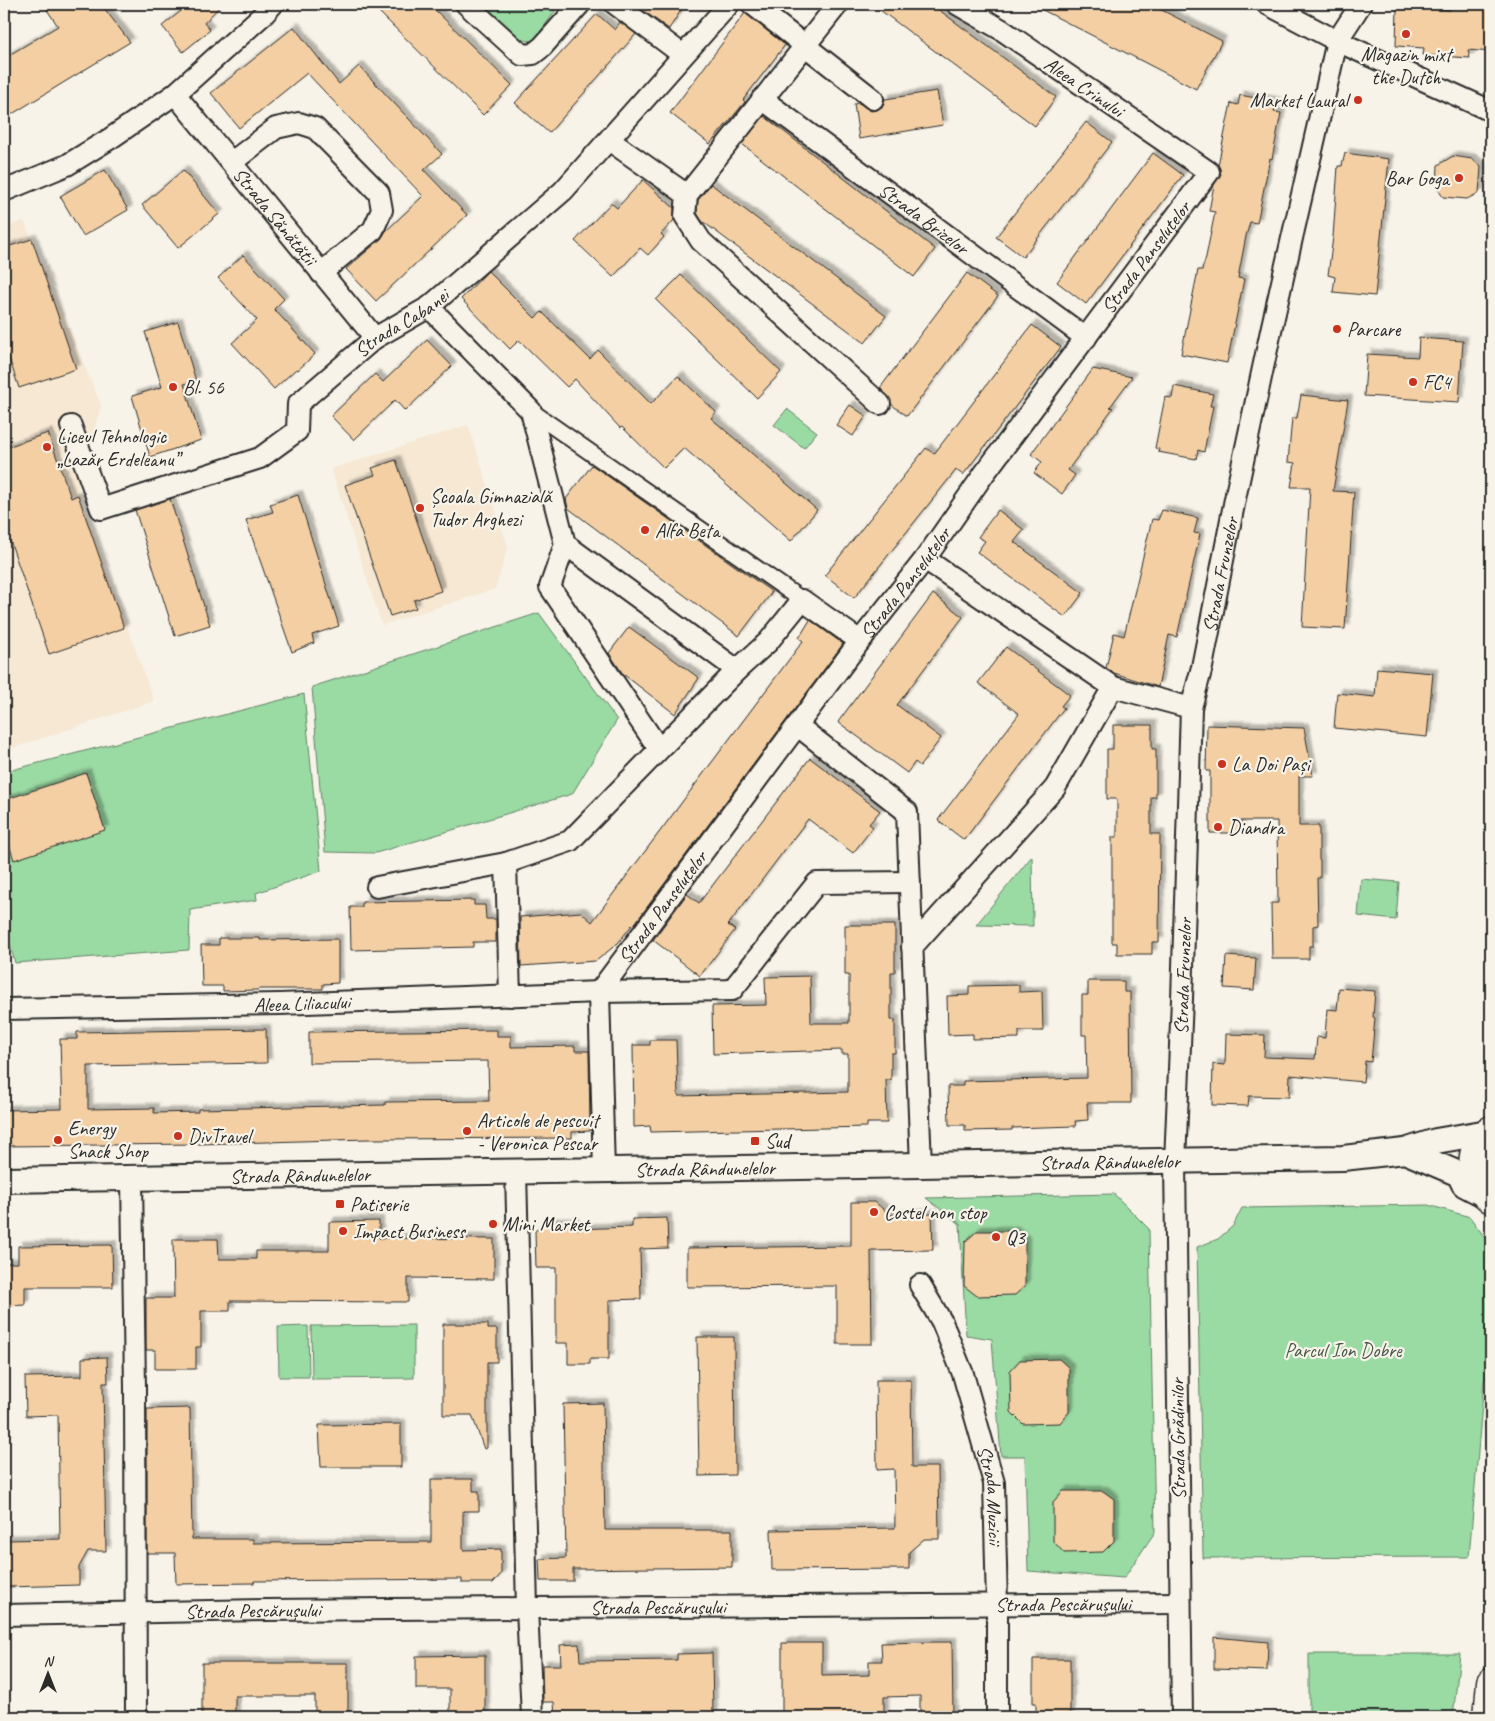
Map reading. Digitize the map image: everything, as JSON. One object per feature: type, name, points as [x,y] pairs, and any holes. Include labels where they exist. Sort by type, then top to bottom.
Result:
[{"type":"main road","points":[[1488,1197],[1478,1185],[1474,1174],[1473,1161],[1481,1140],[1490,1131]]},
{"type":"main road","points":[[1488,1717],[1491,1682]]},
{"type":"street","points":[[4,191],[67,165],[111,138],[175,94],[274,4]]},
{"type":"street","points":[[466,4],[522,55],[533,54],[542,47],[580,4]]},
{"type":"street","points":[[615,4],[683,55]]},
{"type":"street","name":"Strada Cabanei","points":[[71,426],[101,510],[260,458],[297,431],[298,404],[375,338],[429,307],[563,191],[729,4]]},
{"type":"street","points":[[752,4],[873,99]]},
{"type":"street","points":[[838,4],[687,195],[685,216],[701,241],[880,404]]},
{"type":"street","name":"Aleea Crinului","points":[[957,4],[1002,30],[1208,172]]},
{"type":"street","points":[[1267,4],[1337,41],[1491,111]]},
{"type":"street","name":"Strada Frunzelor","points":[[1174,1162],[1182,999],[1191,708],[1202,667],[1272,326],[1337,41],[1361,4]]},
{"type":"street","name":"Strada Sănătății","points":[[175,94],[375,338]]},
{"type":"street","name":"Strada Brizelor","points":[[762,99],[1086,338]]},
{"type":"street","points":[[232,162],[276,128],[299,123],[315,128],[379,193],[382,210],[374,230],[321,273]]},
{"type":"street","points":[[609,140],[687,195]]},
{"type":"street","name":"Strada Panseluțelor","points":[[599,992],[860,641],[925,559],[984,474],[1208,172]]},
{"type":"street","points":[[429,307],[531,411],[860,641]]},
{"type":"street","points":[[531,411],[565,544],[550,587],[660,749]]},
{"type":"street","points":[[565,544],[737,670]]},
{"type":"street","points":[[925,559],[1113,687],[1191,708]]},
{"type":"street","points":[[377,887],[506,863],[570,841],[737,670],[768,642],[802,600]]},
{"type":"street","points":[[912,947],[1055,788],[1113,687]]},
{"type":"street","points":[[798,726],[907,812],[921,1165]]},
{"type":"street","points":[[506,863],[510,996]]},
{"type":"street","name":"Aleea Liliacului","points":[[4,1009],[280,1004],[599,992],[732,990],[818,883],[910,882]]},
{"type":"street","points":[[599,992],[604,1170]]},
{"type":"street","name":"Strada Rândunelelor","points":[[4,1180],[1343,1158],[1405,1151],[1436,1141],[1490,1131]]},
{"type":"street","name":"Strada Rândunelelor","points":[[1405,1151],[1459,1174],[1464,1184],[1488,1197]]},
{"type":"street","name":"Strada Grădinilor","points":[[1174,1162],[1182,1717]]},
{"type":"street","points":[[516,1172],[527,1608],[532,1717]]},
{"type":"street","points":[[132,1178],[136,1717]]},
{"type":"street","name":"Strada Muzicii","points":[[920,1285],[942,1322],[963,1374],[994,1483],[997,1717]]},
{"type":"street","name":"Strada Pescărușului","points":[[4,1615],[527,1608],[997,1606],[1180,1603]]},
{"type":"shaded area","points":[[1491,26],[1491,95],[1483,94]]},
{"type":"shaded area","name":"Liceul Tehnologic „Lazăr Erdeleanu”","points":[[24,221],[101,405],[78,490],[154,701],[4,751],[4,227]]},
{"type":"shaded area","name":"Școala Gimnazială Tudor Arghezi","points":[[468,425],[508,547],[495,589],[382,625],[331,469]]},
{"type":"green space","points":[[482,4],[560,4],[536,38],[530,41],[520,40]]},
{"type":"green space","points":[[787,409],[817,432],[804,448],[774,425]]},
{"type":"green space","points":[[539,613],[617,720],[572,794],[376,853],[325,852],[312,687]]},
{"type":"green space","points":[[304,694],[321,871],[256,893],[257,900],[190,910],[189,950],[15,963],[4,922],[4,772]]},
{"type":"green space","points":[[1032,856],[1033,926],[976,925]]},
{"type":"green space","points":[[1361,879],[1399,882],[1396,920],[1358,916]]},
{"type":"green space","points":[[1114,1194],[1149,1229],[1155,1532],[1124,1578],[1028,1571],[1025,1456],[1001,1456],[992,1339],[966,1335],[960,1224],[926,1198]]},
{"type":"green space","name":"Parcul Ion Dobre","points":[[1428,1205],[1470,1217],[1488,1242],[1491,1286],[1491,1368],[1484,1381],[1469,1557],[1203,1558],[1197,1247],[1218,1239],[1233,1226],[1242,1208]]},
{"type":"green space","points":[[414,1325],[414,1378],[312,1379],[311,1326]]},
{"type":"green space","points":[[308,1326],[309,1377],[279,1377],[278,1327]]},
{"type":"green space","points":[[1309,1654],[1460,1654],[1453,1717],[1309,1717]]},
{"type":"building","points":[[43,4],[101,4],[130,42],[4,119],[4,58],[58,26]]},
{"type":"building","points":[[190,4],[222,4],[204,23],[210,30],[183,52],[162,26]]},
{"type":"building","points":[[371,4],[429,4],[512,85],[483,115]]},
{"type":"building","points":[[634,4],[685,4],[669,29]]},
{"type":"building","points":[[872,4],[931,4],[1056,97],[1035,126]]},
{"type":"building","points":[[1031,4],[1150,4],[1222,41],[1196,89]]},
{"type":"building","points":[[1450,4],[1491,4],[1491,52],[1468,50],[1470,58],[1423,55],[1424,48],[1396,46],[1397,6],[1450,10]]},
{"type":"building","points":[[745,13],[785,45],[743,100],[745,102],[710,144],[670,113]]},
{"type":"building","points":[[597,14],[615,30],[620,22],[636,34],[549,133],[515,103]]},
{"type":"building","points":[[294,27],[339,84],[359,66],[442,154],[424,170],[467,215],[376,301],[346,269],[381,239],[386,231],[423,196],[307,73],[239,128],[211,93]]},
{"type":"building","points":[[937,91],[943,125],[859,139],[854,104],[859,103],[871,111],[883,106],[885,99]]},
{"type":"building","points":[[1240,95],[1276,102],[1274,112],[1281,113],[1257,223],[1250,222],[1246,236],[1238,278],[1244,279],[1227,363],[1181,354],[1198,270],[1202,270],[1206,257],[1215,212],[1209,211],[1214,185],[1221,174],[1218,165],[1231,103],[1238,105]]},
{"type":"building","points":[[764,116],[935,249],[914,277],[742,144]]},
{"type":"building","points":[[1086,122],[1112,142],[1023,257],[996,237]]},
{"type":"building","points":[[1153,153],[1183,175],[1086,304],[1057,282]]},
{"type":"building","points":[[1345,153],[1389,159],[1375,296],[1333,292],[1335,277],[1328,275],[1333,237],[1338,166],[1342,166]]},
{"type":"building","name":"Bar Goga","points":[[1453,156],[1472,159],[1481,167],[1479,193],[1467,199],[1443,197],[1437,188],[1438,165]]},
{"type":"building","points":[[105,170],[128,210],[83,236],[60,196]]},
{"type":"building","points":[[183,170],[219,214],[178,248],[142,205]]},
{"type":"building","points":[[643,180],[674,208],[674,220],[661,234],[664,237],[648,255],[640,248],[613,277],[575,241],[611,203],[617,208]]},
{"type":"building","points":[[711,184],[886,316],[865,343],[702,221],[697,213],[698,200]]},
{"type":"building","points":[[32,239],[76,369],[19,388],[4,343],[4,248]]},
{"type":"building","points":[[243,255],[284,299],[274,309],[315,354],[274,389],[232,343],[257,320],[218,278]]},
{"type":"building","points":[[488,271],[535,318],[542,312],[590,359],[598,350],[651,404],[678,376],[716,412],[711,418],[817,510],[791,541],[684,448],[664,468],[622,427],[620,428],[575,379],[567,387],[519,340],[510,349],[461,299]]},
{"type":"building","points":[[967,273],[998,296],[907,416],[892,405],[888,396],[880,388]]},
{"type":"building","points":[[681,275],[781,372],[757,398],[656,300]]},
{"type":"building","name":"Bl. 56","points":[[178,322],[196,381],[184,384],[201,440],[150,457],[132,396],[162,387],[145,332]]},
{"type":"building","points":[[1032,325],[1061,347],[963,475],[956,470],[854,598],[825,575],[926,448],[934,454]]},
{"type":"building","name":"FC4","points":[[1419,338],[1463,341],[1459,402],[1364,396],[1367,354],[1418,357]]},
{"type":"building","points":[[427,340],[452,366],[405,411],[395,400],[354,440],[331,416],[375,374],[383,382]]},
{"type":"building","points":[[1093,369],[1132,377],[1110,407],[1113,408],[1068,470],[1075,475],[1062,494],[1034,473],[1042,462],[1031,454]]},
{"type":"building","points":[[1174,386],[1213,394],[1210,406],[1213,406],[1204,452],[1198,450],[1196,459],[1158,452],[1159,449],[1155,448],[1165,397],[1172,398]]},
{"type":"building","points":[[1301,395],[1348,400],[1333,491],[1354,492],[1345,629],[1302,627],[1310,487],[1291,487],[1295,463],[1288,462],[1292,418],[1297,418]]},
{"type":"building","points":[[850,405],[866,416],[853,436],[836,425]]},
{"type":"building","points":[[48,433],[71,498],[78,495],[124,628],[49,654],[4,523],[4,448]]},
{"type":"building","points":[[396,460],[441,591],[414,600],[416,608],[390,616],[345,485],[375,475],[372,468]]},
{"type":"building","points":[[592,465],[772,592],[739,636],[568,508],[566,499]]},
{"type":"building","points":[[298,495],[339,626],[312,635],[314,643],[292,652],[246,520],[273,512],[270,504]]},
{"type":"building","points":[[170,499],[210,625],[175,636],[135,510]]},
{"type":"building","points":[[998,510],[1024,530],[1014,542],[1083,593],[1065,617],[977,552],[985,541],[978,537]]},
{"type":"building","points":[[1162,510],[1198,518],[1194,533],[1200,534],[1177,637],[1169,635],[1158,687],[1114,673],[1106,668],[1114,633],[1124,636],[1152,519],[1158,520]]},
{"type":"building","points":[[933,594],[963,617],[897,705],[941,738],[920,766],[915,762],[907,773],[838,722]]},
{"type":"building","points":[[810,620],[843,644],[633,926],[618,943],[596,961],[521,966],[520,917],[581,912],[592,922],[803,641],[799,638]]},
{"type":"building","points":[[629,627],[699,678],[675,714],[623,674],[609,653]]},
{"type":"building","points":[[1006,647],[1070,695],[1061,706],[1064,708],[964,840],[938,820],[1019,714],[978,683]]},
{"type":"building","points":[[1377,668],[1433,673],[1427,737],[1334,728],[1337,693],[1375,697]]},
{"type":"building","points":[[1113,725],[1152,725],[1152,749],[1156,749],[1156,797],[1151,797],[1151,834],[1160,834],[1159,942],[1152,942],[1152,954],[1117,954],[1117,943],[1112,943],[1112,837],[1117,837],[1117,799],[1107,799],[1107,749],[1113,749]]},
{"type":"building","points":[[1207,725],[1304,728],[1313,776],[1299,776],[1299,826],[1319,826],[1320,860],[1320,878],[1317,878],[1318,925],[1313,926],[1313,946],[1309,946],[1309,959],[1272,959],[1271,903],[1278,903],[1277,821],[1240,821],[1240,833],[1210,833],[1210,771],[1206,771]]},
{"type":"building","points":[[810,758],[880,811],[869,824],[873,827],[853,853],[808,819],[728,925],[735,930],[700,976],[653,940],[687,894],[699,903]]},
{"type":"building","points":[[86,773],[105,830],[14,860],[4,829],[4,800]]},
{"type":"building","points":[[474,900],[474,905],[485,905],[486,919],[496,919],[496,942],[473,942],[473,947],[351,950],[350,907],[362,907],[362,902]]},
{"type":"building","points":[[845,925],[895,925],[895,972],[891,972],[891,1020],[895,1020],[895,1053],[891,1053],[891,1080],[886,1080],[887,1123],[867,1123],[867,1127],[651,1132],[650,1126],[634,1127],[633,1045],[650,1045],[650,1040],[676,1040],[678,1096],[848,1092],[848,1054],[842,1054],[842,1050],[713,1054],[712,1006],[766,1005],[765,977],[810,976],[811,1023],[849,1023],[849,975],[845,975]]},
{"type":"building","points":[[219,938],[260,938],[260,940],[338,939],[338,983],[323,984],[323,989],[223,991],[223,986],[202,986],[201,945],[219,945]]},
{"type":"building","points":[[1226,956],[1256,958],[1254,990],[1224,988]]},
{"type":"building","points":[[1088,981],[1124,981],[1124,992],[1130,992],[1131,1103],[1087,1103],[1088,1120],[1075,1121],[1076,1126],[965,1131],[965,1125],[949,1125],[948,1086],[963,1086],[963,1081],[1087,1078],[1086,1035],[1082,1035],[1082,995],[1088,995]]},
{"type":"building","points":[[1019,985],[1019,992],[1042,991],[1043,1031],[1019,1031],[1019,1038],[973,1039],[973,1034],[948,1035],[947,996],[969,995],[969,986]]},
{"type":"building","points":[[1339,988],[1375,991],[1373,1017],[1375,1018],[1371,1062],[1365,1061],[1363,1082],[1290,1075],[1289,1097],[1249,1096],[1248,1106],[1212,1105],[1213,1064],[1225,1065],[1226,1034],[1265,1035],[1264,1057],[1315,1059],[1317,1037],[1325,1038],[1327,1009],[1337,1010]]},
{"type":"building","points":[[266,1029],[267,1063],[88,1066],[88,1109],[154,1108],[154,1113],[198,1112],[198,1109],[385,1105],[385,1102],[489,1101],[488,1061],[309,1063],[309,1032],[497,1030],[497,1036],[511,1036],[511,1047],[575,1046],[575,1051],[589,1051],[590,1131],[572,1132],[572,1138],[368,1139],[199,1144],[4,1146],[4,1110],[62,1109],[60,1039],[77,1039],[77,1032]]},
{"type":"building","points":[[851,1202],[875,1202],[890,1215],[932,1214],[933,1250],[871,1251],[872,1344],[837,1344],[837,1286],[687,1287],[687,1248],[851,1246]]},
{"type":"building","points":[[667,1218],[668,1248],[640,1249],[641,1299],[609,1300],[609,1359],[590,1359],[590,1364],[568,1364],[568,1343],[556,1343],[556,1268],[536,1268],[535,1231],[545,1223],[574,1223],[574,1229],[632,1227],[632,1219]]},
{"type":"building","points":[[379,1221],[379,1238],[494,1239],[494,1279],[408,1278],[408,1302],[230,1301],[230,1311],[201,1311],[201,1347],[196,1347],[196,1369],[155,1369],[155,1350],[146,1350],[146,1298],[174,1298],[173,1239],[218,1239],[219,1259],[256,1259],[256,1251],[329,1251],[329,1222]]},
{"type":"building","points":[[977,1231],[1014,1231],[1025,1241],[1025,1286],[1015,1295],[977,1296],[964,1286],[965,1242]]},
{"type":"building","points":[[112,1245],[113,1287],[25,1287],[25,1305],[4,1306],[4,1263],[18,1263],[18,1246]]},
{"type":"building","points":[[443,1324],[488,1324],[488,1329],[497,1329],[497,1362],[487,1362],[487,1448],[484,1449],[472,1415],[443,1415]]},
{"type":"building","points":[[697,1337],[734,1337],[735,1475],[699,1476]]},
{"type":"building","points":[[107,1357],[108,1383],[103,1383],[106,1551],[88,1551],[79,1567],[79,1585],[6,1587],[5,1540],[60,1539],[58,1415],[26,1416],[25,1377],[82,1376],[82,1358]]},
{"type":"building","points":[[1059,1359],[1069,1368],[1069,1412],[1060,1423],[1023,1424],[1011,1412],[1010,1371],[1020,1360]]},
{"type":"building","points":[[876,1380],[911,1380],[912,1467],[938,1467],[939,1539],[924,1539],[909,1552],[909,1569],[772,1570],[771,1530],[895,1528],[894,1469],[877,1470]]},
{"type":"building","points":[[603,1403],[605,1530],[732,1530],[732,1567],[573,1569],[573,1581],[540,1581],[539,1559],[566,1558],[563,1404]]},
{"type":"building","points":[[190,1408],[192,1539],[253,1539],[253,1543],[431,1542],[431,1479],[473,1479],[473,1491],[479,1491],[479,1511],[463,1511],[463,1550],[501,1549],[501,1574],[493,1583],[462,1583],[462,1579],[254,1581],[254,1583],[176,1584],[175,1553],[147,1553],[147,1409]]},
{"type":"building","points":[[401,1424],[401,1467],[321,1467],[319,1425]]},
{"type":"building","points":[[1063,1491],[1103,1491],[1114,1499],[1114,1541],[1103,1552],[1064,1553],[1053,1541],[1053,1502]]},
{"type":"building","points":[[1214,1637],[1268,1642],[1267,1671],[1214,1669]]},
{"type":"building","points":[[952,1642],[953,1717],[920,1717],[920,1696],[884,1697],[884,1717],[782,1717],[782,1643],[822,1643],[822,1676],[869,1675],[869,1661],[882,1661],[881,1643]]},
{"type":"building","points":[[579,1644],[580,1661],[677,1660],[677,1654],[712,1653],[713,1717],[555,1717],[554,1702],[543,1702],[542,1665],[561,1665],[560,1645]]},
{"type":"building","points":[[485,1655],[485,1717],[450,1717],[450,1689],[416,1689],[416,1656]]},
{"type":"building","points":[[1033,1659],[1070,1659],[1070,1717],[1036,1717],[1036,1703],[1033,1703]]},
{"type":"building","points":[[202,1663],[348,1663],[348,1717],[315,1717],[315,1696],[235,1696],[235,1716],[202,1717]]},
{"type":"place","name":"Magazin mixt the Dutch","points":[[1406,34]]},
{"type":"place","name":"Market Laural","points":[[1358,100]]},
{"type":"place","name":"Bar Goga","points":[[1459,178]]},
{"type":"place","name":"Parcare","points":[[1337,329]]},
{"type":"place","name":"FC4","points":[[1413,382]]},
{"type":"place","name":"Bl. 56","points":[[173,387]]},
{"type":"place","name":"Liceul Tehnologic „Lazăr Erdeleanu”","points":[[47,447]]},
{"type":"place","name":"Școala Gimnazială Tudor Arghezi","points":[[420,508]]},
{"type":"place","name":"Alfa Beta","points":[[645,530]]},
{"type":"place","name":"La Doi Pași","points":[[1222,764]]},
{"type":"place","name":"Diandra","points":[[1218,827]]},
{"type":"place","name":"Articole de pescuit - Veronica Pescar","points":[[467,1131]]},
{"type":"place","name":"DivTravel","points":[[178,1136]]},
{"type":"place","name":"Energy Snack Shop","points":[[58,1140]]},
{"type":"place","name":"Sud","points":[[755,1141]]},
{"type":"place","name":"Patiserie","points":[[340,1204]]},
{"type":"place","name":"Costel non stop","points":[[874,1212]]},
{"type":"place","name":"Mini Market","points":[[493,1224]]},
{"type":"place","name":"Impact Business","points":[[343,1231]]},
{"type":"place","name":"Q3","points":[[996,1237]]}]
